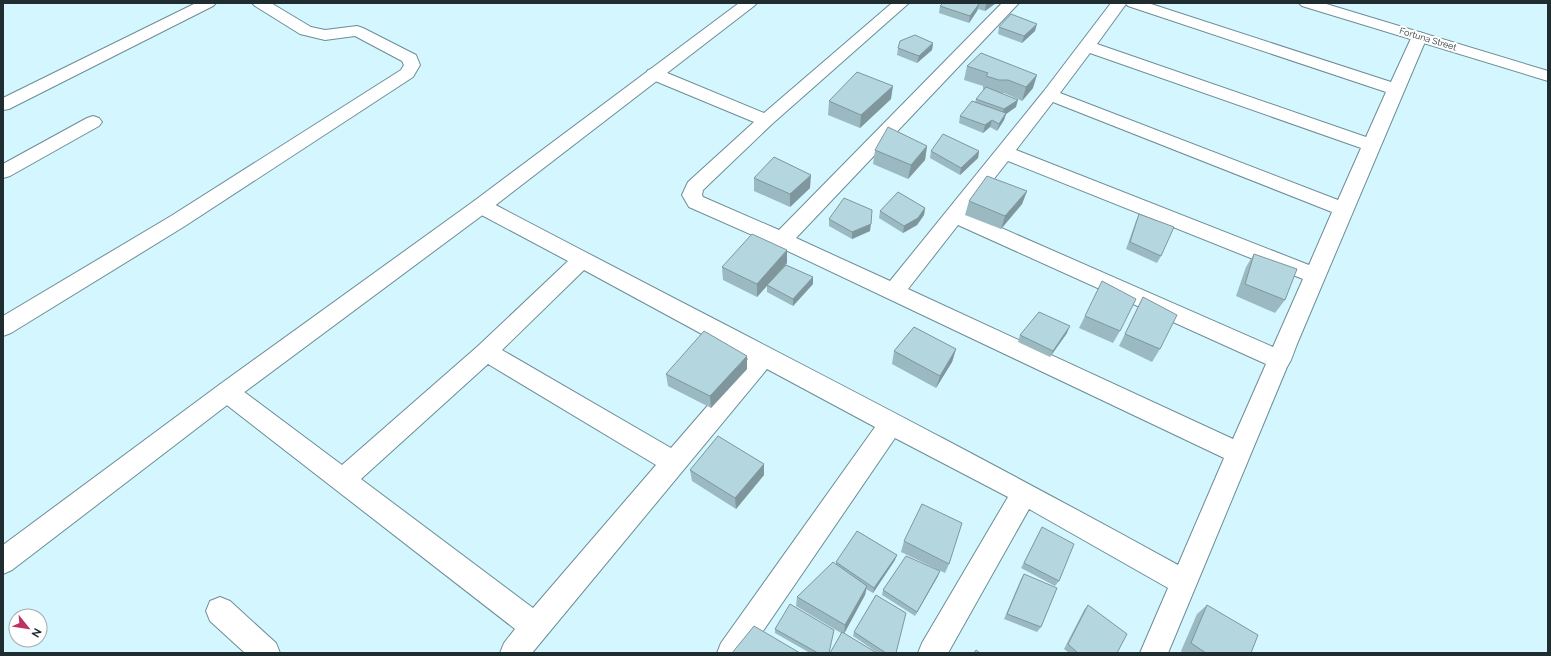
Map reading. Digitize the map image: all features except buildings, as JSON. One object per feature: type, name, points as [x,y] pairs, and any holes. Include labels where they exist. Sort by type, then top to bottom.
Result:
[{"type":"street","points":[[3,105],[208,3]]},
{"type":"street","points":[[3,327],[178,221],[407,73],[412,65],[410,58],[366,34],[357,31],[326,35],[306,31],[260,3]]},
{"type":"street","points":[[3,561],[227,392],[481,206],[749,3]]},
{"type":"street","points":[[901,3],[766,120],[695,187],[692,195],[696,202],[782,240],[1239,453]]},
{"type":"street","points":[[782,240],[1011,3]]},
{"type":"street","points":[[894,292],[1005,153],[1119,3]]},
{"type":"street","points":[[1133,3],[1396,89]]},
{"type":"street","name":"Fortuna Street","points":[[1307,3],[1548,76]]},
{"type":"street","points":[[1154,653],[1280,360],[1314,275],[1419,37]]},
{"type":"street","points":[[1087,46],[1371,145]]},
{"type":"street","points":[[654,74],[766,120]]},
{"type":"street","points":[[1050,95],[1343,209]]},
{"type":"street","points":[[3,172],[93,122]]},
{"type":"street","points":[[1005,153],[1314,275]]},
{"type":"street","points":[[481,206],[1024,493],[1184,583]]},
{"type":"street","points":[[954,215],[1280,360]]},
{"type":"street","points":[[343,480],[486,352],[583,260]]},
{"type":"street","points":[[486,352],[674,463]]},
{"type":"street","points":[[514,653],[764,356]]},
{"type":"street","points":[[227,392],[535,627]]},
{"type":"street","points":[[731,653],[891,424]]},
{"type":"street","points":[[932,653],[1024,493]]},
{"type":"street","points":[[220,612],[266,653]]}]
